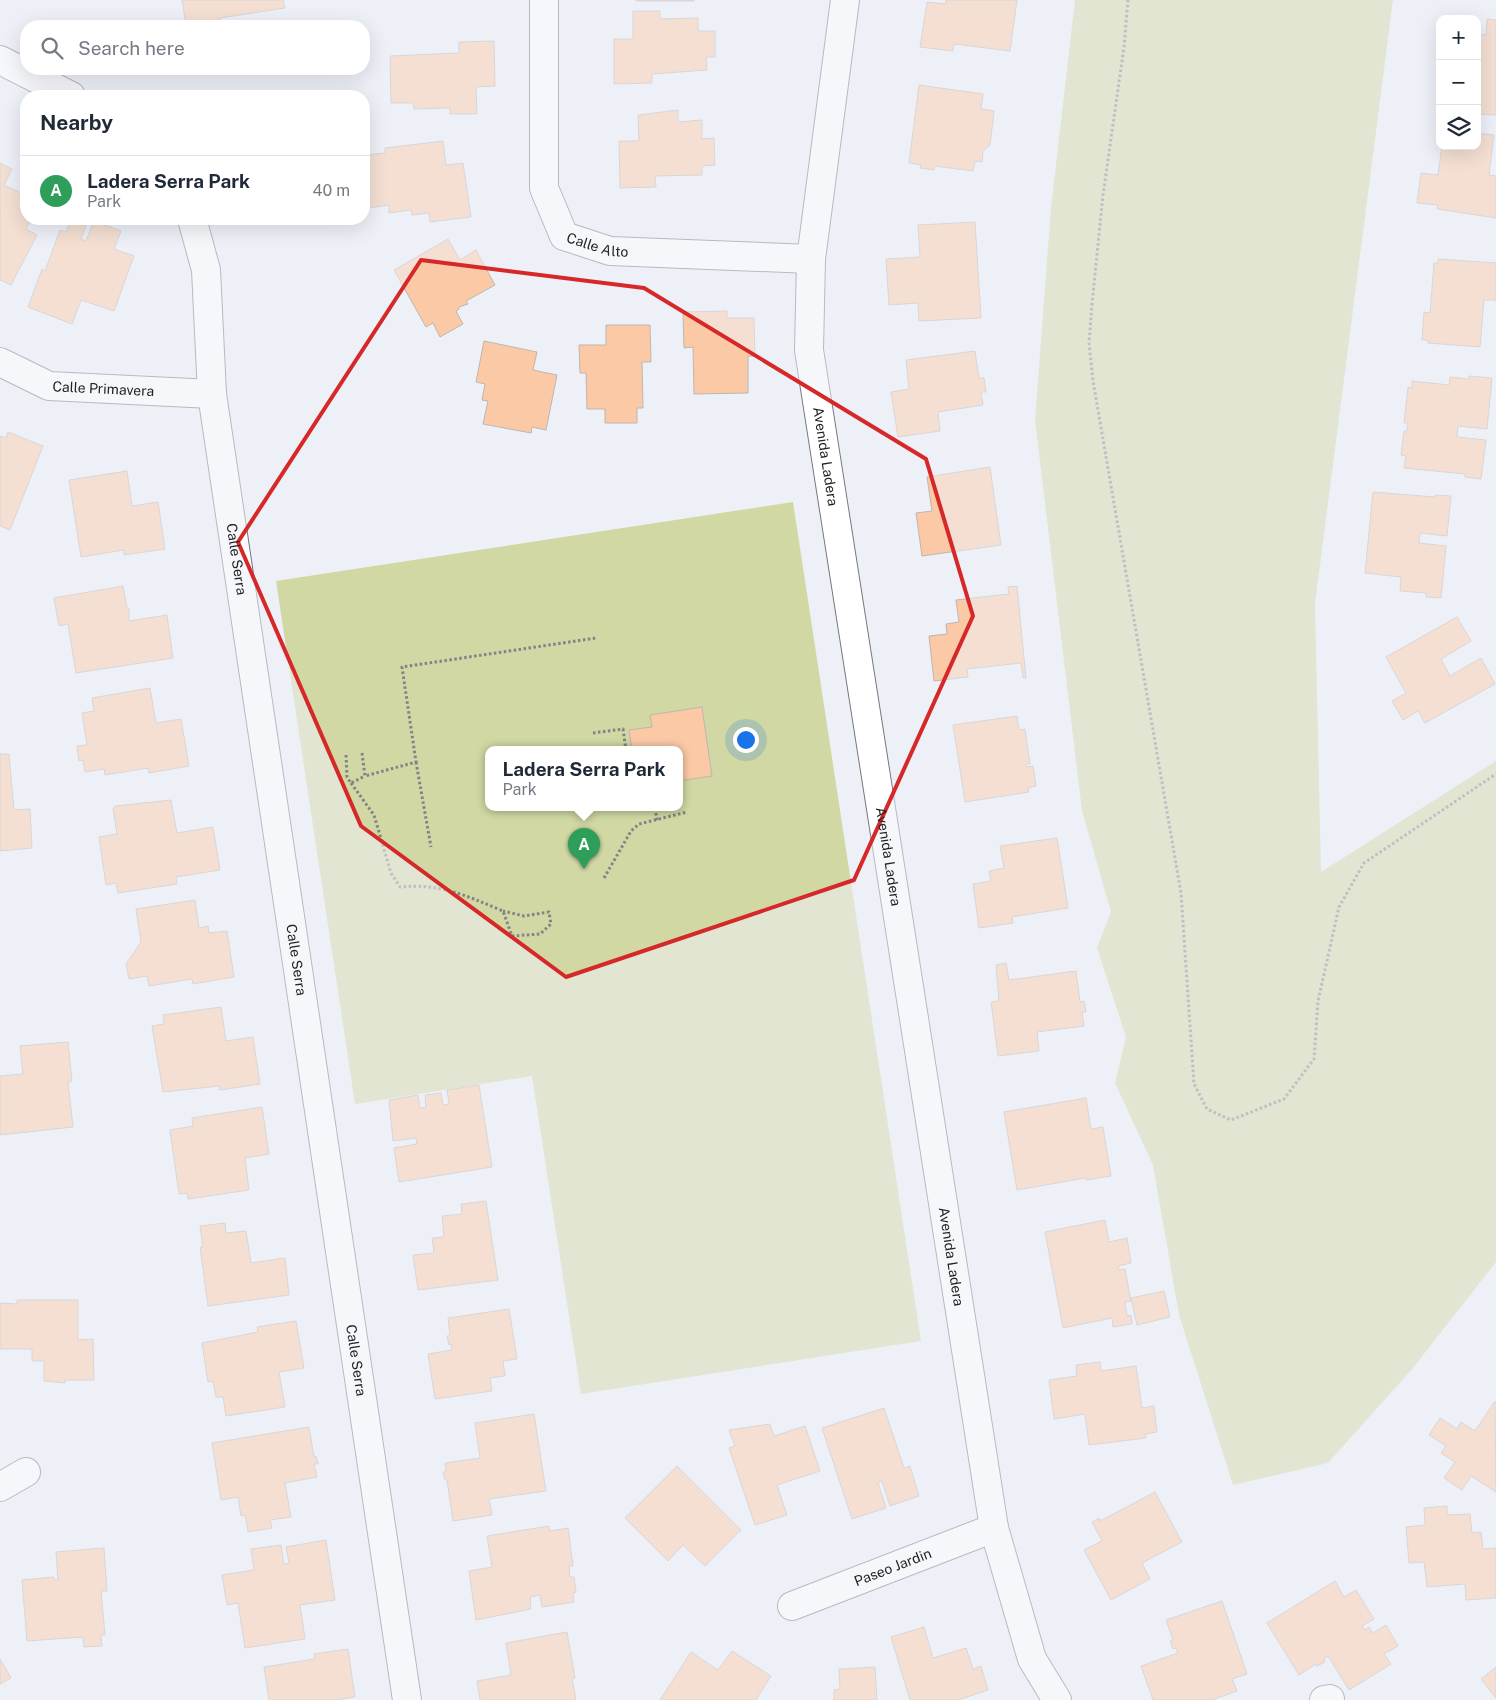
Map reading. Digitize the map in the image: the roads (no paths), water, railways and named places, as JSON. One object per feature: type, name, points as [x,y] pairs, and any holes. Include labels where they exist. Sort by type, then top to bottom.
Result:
[{"type":"street","name":"Calle Alto","points":[[544,0],[544,188],[564,236],[610,251],[811,259]]},
{"type":"street","name":"Avenida Ladera","points":[[845,0],[811,259],[809,350],[994,1528],[1032,1660],[1057,1700]]},
{"type":"street","points":[[0,60],[20,70]]},
{"type":"street","points":[[30,75],[59,90]]},
{"type":"street","name":"Calle Serra","points":[[194,225],[206,270],[212,394],[407,1700]]},
{"type":"street","name":"Calle Primavera","points":[[0,362],[49,386],[212,394]]},
{"type":"street","points":[[0,1487],[26,1472]]},
{"type":"street","name":"Paseo Jardin","points":[[792,1606],[994,1528]]},
{"type":"place","name":"Ladera Serra Park","points":[[584,869]]}]
